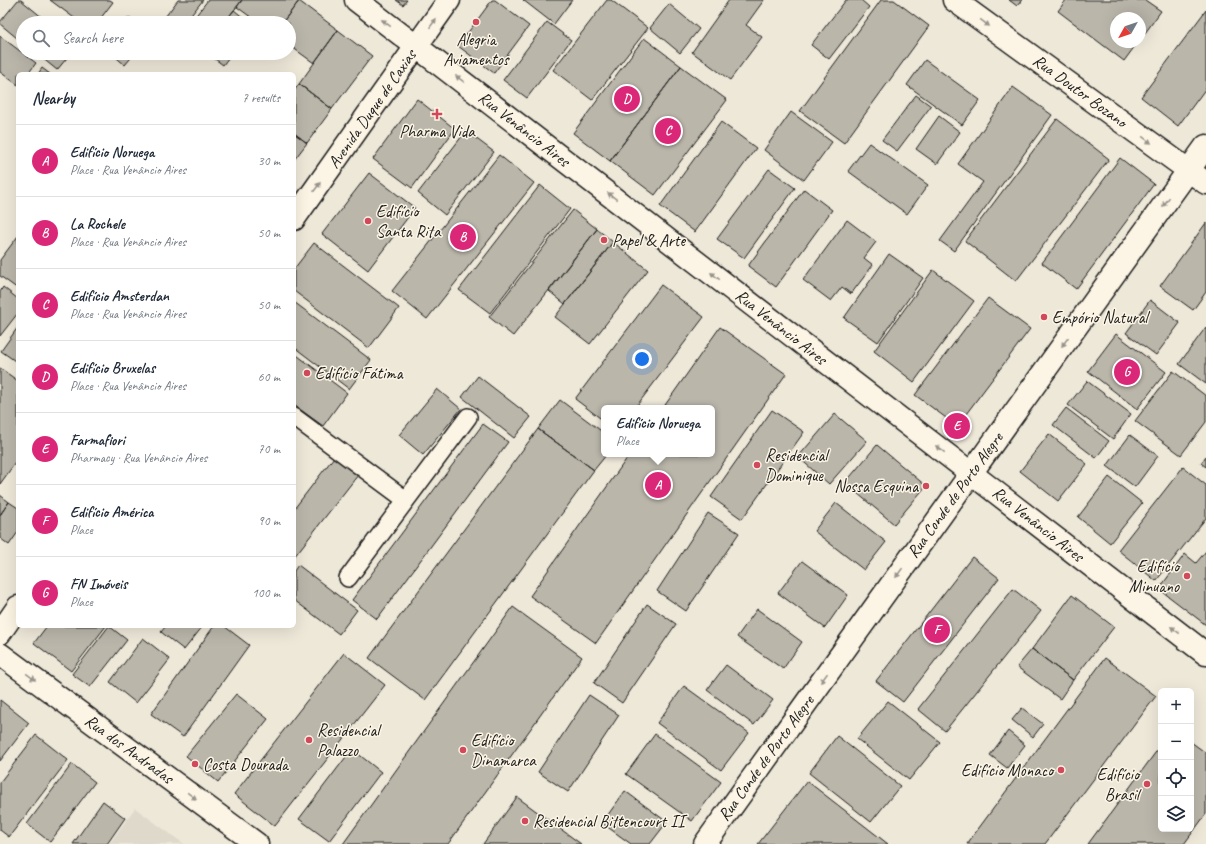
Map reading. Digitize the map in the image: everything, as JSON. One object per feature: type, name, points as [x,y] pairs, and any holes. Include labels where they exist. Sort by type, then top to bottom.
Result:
[{"type":"street","name":"Rua Venâncio Aires","points":[[356,0],[1206,654]]},
{"type":"street","name":"Avenida Duque de Caxias","points":[[296,216],[449,0]]},
{"type":"street","name":"Rua Doutor Bozano","points":[[954,0],[1206,183]]},
{"type":"street","name":"Rua Conde de Porto Alegre","points":[[705,844],[1206,146]]},
{"type":"street","points":[[0,633],[16,610]]},
{"type":"street","name":"Rua dos Andradas","points":[[0,654],[257,844]]},
{"type":"lane","points":[[348,578],[468,417]]},
{"type":"lane","points":[[296,418],[406,500]]},
{"type":"shaded area","points":[[135,808],[184,844],[109,844]]},
{"type":"building","points":[[18,0],[21,0],[40,16],[16,16],[16,37],[0,24]]},
{"type":"building","points":[[50,0],[110,0],[113,2],[102,16],[72,16]]},
{"type":"building","points":[[178,0],[203,0],[190,16],[166,16]]},
{"type":"building","points":[[208,0],[242,0],[229,16],[195,16]]},
{"type":"building","points":[[242,0],[299,1],[287,16],[249,16],[237,7]]},
{"type":"building","points":[[396,0],[407,0],[403,5]]},
{"type":"building","points":[[492,0],[495,0],[529,26],[494,73],[458,46]]},
{"type":"building","points":[[523,0],[572,0],[554,24]]},
{"type":"building","points":[[607,0],[611,0],[648,28],[592,100],[553,70]]},
{"type":"building","points":[[729,0],[764,0],[746,25],[762,37],[730,80],[692,52]]},
{"type":"building","points":[[846,0],[861,0],[869,7],[829,59],[811,45]]},
{"type":"building","points":[[881,0],[894,0],[929,26],[844,143],[800,111]]},
{"type":"building","points":[[1009,0],[1022,0],[1017,6]]},
{"type":"building","points":[[1066,0],[1145,0],[1161,11],[1146,32],[1146,12],[1110,12],[1110,48],[1134,48],[1124,61],[1058,11]]},
{"type":"building","points":[[299,1],[338,30],[314,63],[296,50],[296,16],[287,16]]},
{"type":"building","points":[[669,4],[699,29],[680,53],[650,28]]},
{"type":"building","points":[[234,10],[241,16],[229,16]]},
{"type":"building","points":[[1206,10],[1206,88],[1178,126],[1141,97]]},
{"type":"building","points":[[547,22],[571,40],[527,98],[503,80]]},
{"type":"building","points":[[338,30],[372,56],[332,109],[299,84]]},
{"type":"building","points":[[0,36],[16,48],[16,60],[32,60],[36,63],[29,72],[16,72],[16,84],[0,72]]},
{"type":"building","points":[[644,38],[681,66],[610,161],[573,133]]},
{"type":"building","points":[[45,60],[65,60],[57,70]]},
{"type":"building","points":[[119,60],[129,60],[125,65]]},
{"type":"building","points":[[216,60],[227,60],[223,65]]},
{"type":"building","points":[[925,60],[980,100],[962,125],[907,85]]},
{"type":"building","points":[[681,66],[727,100],[655,195],[610,161]]},
{"type":"building","points":[[42,68],[47,72],[39,72]]},
{"type":"building","points":[[299,84],[332,109],[307,143],[296,135],[296,88]]},
{"type":"building","points":[[1013,87],[1052,115],[954,251],[940,241],[983,182],[958,164]]},
{"type":"building","points":[[916,95],[931,106],[897,151],[882,140]]},
{"type":"building","points":[[417,99],[455,129],[412,188],[373,159]]},
{"type":"building","points":[[791,112],[832,142],[804,180],[764,150]]},
{"type":"building","points":[[939,116],[960,132],[937,164],[916,149]]},
{"type":"building","points":[[1057,119],[1109,159],[1016,281],[965,241]]},
{"type":"building","points":[[721,122],[756,148],[695,232],[660,206]]},
{"type":"building","points":[[466,131],[494,152],[445,215],[418,193]]},
{"type":"building","points":[[296,135],[307,143],[296,157]]},
{"type":"building","points":[[869,143],[928,185],[907,214],[848,171]]},
{"type":"building","points":[[499,155],[534,183],[427,319],[392,291]]},
{"type":"building","points":[[1120,158],[1154,184],[1076,289],[1042,263]]},
{"type":"building","points":[[769,169],[795,188],[744,258],[717,239]]},
{"type":"building","name":"Edifício Santa Rita","points":[[369,173],[415,208],[368,270],[322,234]]},
{"type":"building","points":[[540,185],[570,209],[490,313],[459,290]]},
{"type":"building","points":[[804,189],[832,210],[776,287],[748,266]]},
{"type":"building","points":[[573,210],[597,229],[513,336],[489,317]]},
{"type":"building","points":[[847,220],[876,242],[864,258],[873,265],[851,294],[842,287],[831,301],[803,280]]},
{"type":"building","points":[[1206,223],[1206,292],[1193,310],[1160,286]]},
{"type":"building","points":[[597,229],[613,242],[565,304],[549,291]]},
{"type":"building","points":[[16,239],[16,288],[0,276],[0,260]]},
{"type":"building","points":[[613,242],[648,270],[590,344],[555,317]]},
{"type":"building","points":[[314,243],[399,308],[369,348],[296,293],[296,266]]},
{"type":"building","points":[[889,254],[923,278],[878,342],[844,318]]},
{"type":"building","points":[[933,270],[974,301],[914,382],[874,351]]},
{"type":"building","points":[[661,285],[704,317],[637,405],[601,405],[601,419],[575,399]]},
{"type":"building","points":[[3,287],[16,297],[16,316],[0,336],[0,292]]},
{"type":"building","points":[[988,298],[1030,329],[957,426],[915,395]]},
{"type":"building","points":[[1150,300],[1180,323],[1156,355],[1126,333]]},
{"type":"building","points":[[296,304],[371,360],[349,389],[296,349]]},
{"type":"building","points":[[720,327],[786,374],[596,643],[530,596],[628,457],[715,457],[715,405],[665,405]]},
{"type":"building","points":[[1206,327],[1206,384],[1179,364]]},
{"type":"building","points":[[16,330],[16,362],[1,351]]},
{"type":"building","points":[[1116,334],[1166,372],[1137,409],[1088,371]]},
{"type":"building","name":"Edifício Fátima","points":[[296,355],[347,393],[323,426],[296,406]]},
{"type":"building","points":[[0,368],[16,380],[16,462],[0,484]]},
{"type":"building","points":[[1173,371],[1206,396],[1206,422],[1181,455],[1135,421]]},
{"type":"building","points":[[478,376],[531,417],[514,438],[462,397]]},
{"type":"building","points":[[1087,381],[1131,414],[1113,439],[1068,405]]},
{"type":"building","points":[[437,389],[461,409],[423,455],[399,435]]},
{"type":"building","points":[[560,400],[601,431],[601,457],[605,457],[594,470],[538,429]]},
{"type":"building","points":[[1066,408],[1109,441],[1096,458],[1053,425]]},
{"type":"building","name":"Residencial Dominique","points":[[772,410],[804,432],[742,519],[711,497]]},
{"type":"building","points":[[835,414],[867,441],[829,484],[798,457]]},
{"type":"building","points":[[483,424],[508,442],[377,619],[352,600]]},
{"type":"building","points":[[538,429],[594,470],[425,700],[369,658]]},
{"type":"building","points":[[1049,434],[1087,464],[1058,501],[1020,471]]},
{"type":"building","points":[[1130,435],[1158,456],[1135,487],[1107,466]]},
{"type":"building","points":[[877,445],[926,486],[894,524],[845,483]]},
{"type":"building","points":[[1206,456],[1206,467],[1201,463]]},
{"type":"building","points":[[334,457],[358,475],[296,554],[296,506]]},
{"type":"building","points":[[1183,467],[1206,485],[1206,518],[1156,581],[1118,550]]},
{"type":"building","points":[[1109,477],[1142,503],[1110,543],[1078,517]]},
{"type":"building","points":[[0,495],[9,502],[0,515]]},
{"type":"building","points":[[9,502],[16,507],[16,535],[9,545],[0,538],[0,515]]},
{"type":"building","points":[[836,503],[886,542],[864,570],[814,531]]},
{"type":"building","points":[[708,513],[739,533],[686,611],[657,591]]},
{"type":"building","name":"Edifício Minuano","points":[[1206,551],[1206,625],[1159,589],[1185,554],[1196,563]]},
{"type":"building","points":[[972,557],[999,578],[903,702],[876,681]]},
{"type":"building","points":[[802,561],[848,595],[825,628],[778,593]]},
{"type":"building","points":[[298,565],[357,610],[339,634],[296,602],[296,568]]},
{"type":"building","points":[[1013,589],[1041,611],[945,731],[918,709]]},
{"type":"building","points":[[1072,595],[1114,627],[1073,680],[1032,649]]},
{"type":"building","points":[[647,604],[676,624],[622,703],[594,683]]},
{"type":"building","name":"Edifício Dinamarca","points":[[513,607],[582,657],[448,844],[343,844]]},
{"type":"building","points":[[757,609],[802,642],[783,669],[737,637]]},
{"type":"building","points":[[45,628],[104,628],[71,671],[34,643]]},
{"type":"building","points":[[107,628],[112,628],[127,640],[90,687],[72,674]]},
{"type":"building","points":[[164,628],[201,628],[184,650],[161,632]]},
{"type":"building","points":[[213,628],[227,628],[249,645],[183,737],[151,714]]},
{"type":"building","points":[[143,638],[170,659],[136,703],[110,682]]},
{"type":"building","points":[[1032,649],[1073,680],[1060,699],[1017,667]]},
{"type":"building","name":"Residencial Palazzo","points":[[344,653],[385,685],[275,826],[234,794]]},
{"type":"building","name":"Edifício Monaco","points":[[1105,658],[1156,696],[1045,844],[967,844]]},
{"type":"building","points":[[726,665],[773,700],[754,725],[707,690]]},
{"type":"building","points":[[684,686],[749,733],[721,770],[657,723]]},
{"type":"building","points":[[236,694],[268,719],[218,782],[186,756]]},
{"type":"building","points":[[589,695],[619,715],[568,792],[538,772]]},
{"type":"building","points":[[0,700],[29,723],[0,761]]},
{"type":"building","points":[[888,701],[940,742],[909,780],[857,739]]},
{"type":"building","points":[[1022,708],[1043,724],[1033,737],[1012,720]]},
{"type":"building","points":[[1008,731],[1025,745],[1007,768],[990,755]]},
{"type":"building","points":[[655,734],[721,782],[692,821],[626,774]]},
{"type":"building","points":[[36,735],[68,760],[9,837],[0,830],[0,782]]},
{"type":"building","points":[[837,736],[900,786],[871,822],[809,773]]},
{"type":"building","name":"Edifício Brasil","points":[[1194,744],[1206,753],[1206,814],[1194,830]]},
{"type":"building","points":[[352,749],[381,772],[329,841],[299,819]]},
{"type":"building","name":"Edifício Brasil","points":[[1158,749],[1158,832],[1193,832],[1184,844],[1088,844]]},
{"type":"building","points":[[72,764],[95,782],[50,842],[27,824]]},
{"type":"building","points":[[807,781],[888,844],[758,844]]},
{"type":"building","points":[[625,791],[667,822],[650,844],[631,844],[602,823]]},
{"type":"building","name":"Residencial Bittencourt II","points":[[517,797],[581,844],[483,844]]},
{"type":"building","points":[[103,801],[125,818],[107,844],[73,844]]},
{"type":"place","name":"Alegria Aviamentos","points":[[476,22]]},
{"type":"place","name":"Edifício Bruxelas","points":[[627,99]]},
{"type":"place","name":"Pharma Vida","points":[[437,114]]},
{"type":"place","name":"Edifício Amsterdan","points":[[668,131]]},
{"type":"place","name":"Edifício Santa Rita","points":[[368,221]]},
{"type":"place","name":"La Rochele","points":[[463,237]]},
{"type":"place","name":"Papel & Arte","points":[[604,240]]},
{"type":"place","name":"Empório Natural","points":[[1044,317]]},
{"type":"place","name":"FN Imóveis","points":[[1127,372]]},
{"type":"place","name":"Edifício Fátima","points":[[307,373]]},
{"type":"place","name":"Farmafiori","points":[[957,426]]},
{"type":"place","name":"Residencial Dominique","points":[[757,465]]},
{"type":"place","name":"Edifício Noruega","points":[[658,485]]},
{"type":"place","name":"Nossa Esquina","points":[[926,486]]},
{"type":"place","name":"Edifício Minuano","points":[[1187,576]]},
{"type":"place","name":"Edifício América","points":[[937,630]]},
{"type":"place","name":"Residencial Palazzo","points":[[309,740]]},
{"type":"place","name":"Edifício Dinamarca","points":[[463,750]]},
{"type":"place","name":"Costa Dourada","points":[[195,764]]},
{"type":"place","name":"Edifício Monaco","points":[[1061,770]]},
{"type":"place","name":"Edifício Brasil","points":[[1147,784]]},
{"type":"place","name":"Residencial Bittencourt II","points":[[525,821]]}]
